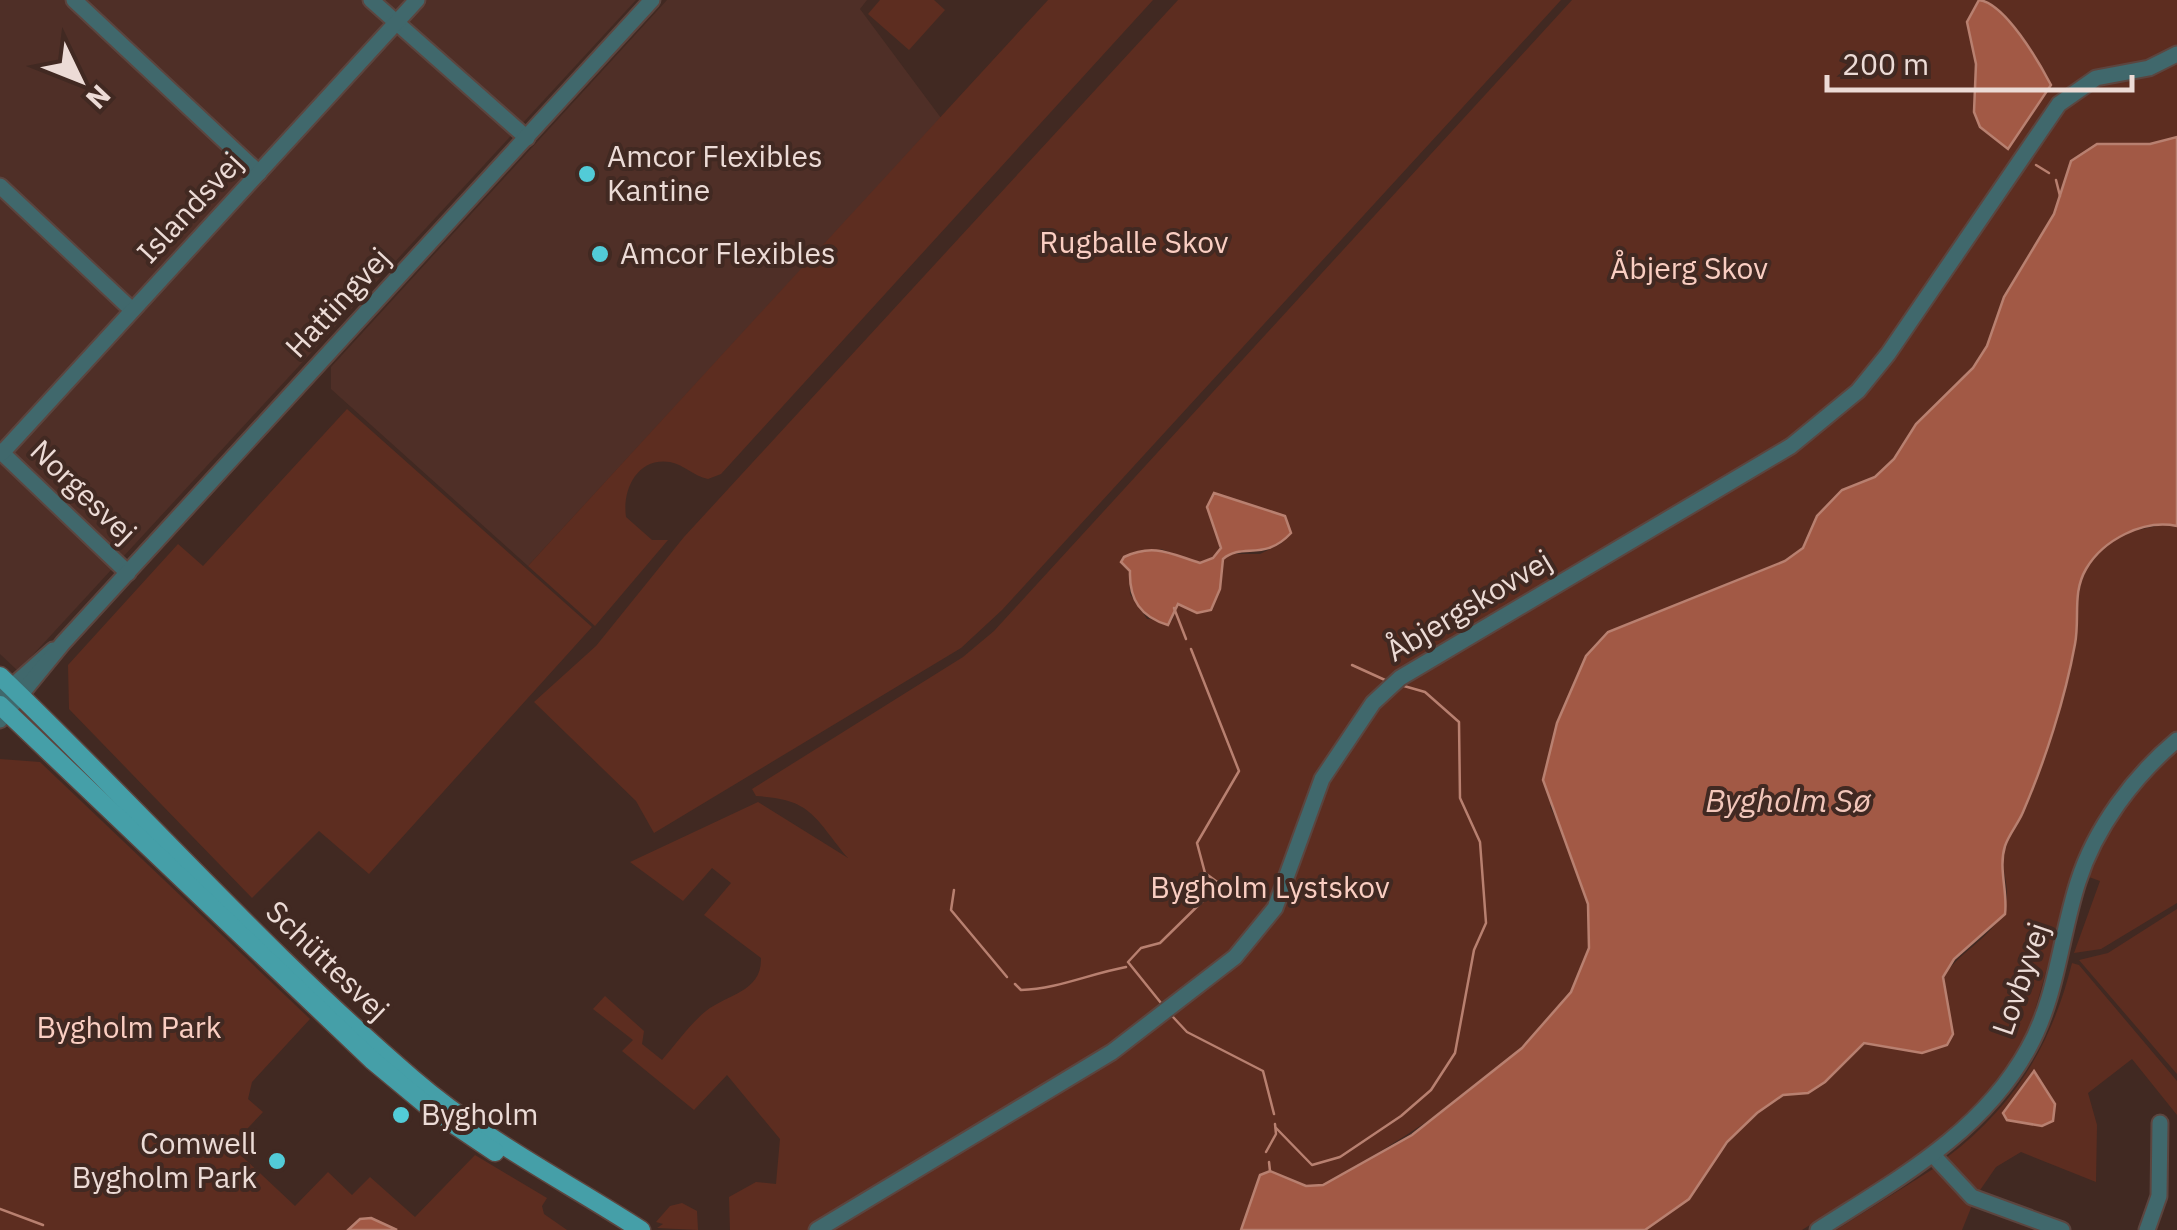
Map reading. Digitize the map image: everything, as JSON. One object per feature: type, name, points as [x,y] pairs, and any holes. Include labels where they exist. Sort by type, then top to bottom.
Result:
[{"type":"main road","name":"Schüttesvej","points":[[6,699],[407,1090],[452,1126],[618,1230]]},
{"type":"main road","name":"Schüttesvej","points":[[6,699],[117,787],[211,888],[415,1081],[488,1134],[641,1230]]},
{"type":"street","points":[[74,0],[259,173]]},
{"type":"street","points":[[371,0],[526,138]]},
{"type":"street","name":"Islandsvej","points":[[1,452],[417,0]]},
{"type":"street","name":"Hattingvej","points":[[6,699],[128,573],[652,0]]},
{"type":"street","name":"Åbjergskovvej","points":[[817,1230],[1066,1082],[1235,957],[1275,908],[1322,779],[1374,703],[1431,656],[1791,446],[1858,391],[1888,354],[2059,104],[2096,78],[2149,68],[2177,54]]},
{"type":"street","points":[[0,186],[132,310]]},
{"type":"street","name":"Norgesvej","points":[[1,452],[128,573]]},
{"type":"street","name":"Lovbyvej","points":[[1818,1230],[1934,1156],[1985,1108],[2027,1052],[2048,1004],[2078,881],[2092,850],[2128,790],[2177,740]]},
{"type":"street","points":[[2147,1230],[2158,1196],[2160,1124]]},
{"type":"street","points":[[1934,1156],[1972,1197],[2062,1230]]},
{"type":"shaded area","points":[[0,0],[636,0],[18,671],[0,654]]},
{"type":"shaded area","points":[[667,0],[867,0],[860,9],[941,118],[528,566],[331,389],[331,367]]},
{"type":"green space","points":[[880,0],[934,0],[945,10],[909,50],[868,14]]},
{"type":"green space","points":[[1048,0],[1153,0],[721,474],[708,479],[670,462],[658,462],[641,470],[629,486],[626,517],[652,540],[668,540],[595,626],[528,566]]},
{"type":"green space","name":"Rugballe Skov","points":[[1178,0],[1561,0],[1002,610],[961,648],[654,833],[636,801],[534,702],[596,646],[684,537]]},
{"type":"green space","points":[[1572,0],[1979,0],[1967,22],[1976,64],[1974,112],[2008,148],[2051,85],[2019,34],[1985,0],[2177,0],[2177,137],[2150,144],[2097,144],[2071,161],[2054,214],[2004,297],[1987,346],[1973,368],[1916,424],[1894,459],[1875,477],[1842,490],[1817,516],[1803,549],[1785,561],[1608,632],[1550,807],[1585,890],[1589,944],[1578,979],[1554,1015],[1520,1050],[1437,1115],[1323,1185],[1307,1186],[1270,1171],[1260,1175],[1241,1230],[730,1230],[729,1197],[756,1182],[776,1184],[780,1139],[727,1075],[694,1110],[622,1051],[633,1040],[593,1009],[605,996],[644,1031],[642,1044],[662,1060],[706,1011],[750,985],[760,969],[761,958],[704,915],[731,883],[712,868],[683,901],[630,862],[758,802],[848,858],[819,821],[801,806],[756,796],[752,789],[963,657],[994,631]],"holes":[[[1214,493],[1285,516],[1282,543],[1260,554],[1229,554],[1219,564],[1220,589],[1197,613],[1178,604],[1172,621],[1147,619],[1130,594],[1129,569],[1161,549],[1200,563],[1218,554]]]},
{"type":"green space","points":[[347,409],[592,627],[369,874],[319,831],[252,898],[69,709],[68,665],[178,544],[203,566]]},
{"type":"green space","points":[[2166,524],[2177,526],[2177,903],[2101,949],[2074,953],[2100,881],[2075,872],[2026,1041],[1965,1121],[1919,1156],[1802,1230],[1645,1230],[1678,1205],[1742,1127],[1779,1097],[1813,1090],[1864,1043],[1922,1053],[1953,1034],[1943,977],[2002,914],[2007,896],[2004,849],[2025,808],[2062,703],[2073,660],[2080,590],[2087,567],[2102,547],[2116,538]]},
{"type":"green space","name":"Bygholm Park","points":[[0,759],[40,762],[310,1019],[252,1082],[248,1099],[263,1112],[231,1146],[295,1206],[328,1172],[352,1195],[370,1177],[415,1217],[475,1155],[547,1198],[542,1206],[544,1214],[567,1230],[0,1230]]},
{"type":"green space","points":[[2177,909],[2177,1074],[2079,960],[2108,953]]},
{"type":"green space","points":[[2072,963],[2079,965],[2177,1081],[2177,1115],[2132,1059],[2088,1093],[2097,1125],[2096,1182],[2021,1152],[1996,1167],[1976,1196],[1946,1158],[1992,1117],[2027,1072],[2053,1020]]},
{"type":"green space","points":[[1933,1169],[1973,1203],[1962,1230],[1836,1230]]},
{"type":"green space","points":[[682,1203],[697,1211],[698,1230],[657,1228],[663,1224],[656,1222],[670,1206]]},
{"type":"water","points":[[1979,0],[2000,11],[2010,22],[2051,85],[2008,149],[1980,127],[1974,112],[1976,64],[1967,22]]},
{"type":"water","name":"Bygholm Sø","points":[[2177,137],[2177,526],[2151,526],[2125,534],[2093,559],[2082,578],[2075,644],[2060,708],[2031,792],[2005,846],[2005,914],[1954,959],[1943,977],[1953,1034],[1947,1045],[1922,1053],[1864,1043],[1825,1082],[1808,1093],[1783,1095],[1757,1113],[1727,1142],[1689,1199],[1645,1230],[1241,1230],[1260,1175],[1270,1171],[1306,1186],[1323,1185],[1412,1135],[1522,1048],[1571,992],[1589,948],[1588,904],[1543,780],[1557,723],[1586,656],[1608,632],[1785,561],[1803,548],[1817,516],[1842,490],[1875,477],[1894,459],[1916,424],[1973,368],[1987,346],[2004,297],[2054,214],[2071,161],[2097,144],[2150,144]]},
{"type":"water","points":[[1214,493],[1285,516],[1291,533],[1272,547],[1238,552],[1223,559],[1220,589],[1211,610],[1197,613],[1178,604],[1168,625],[1159,622],[1138,606],[1130,571],[1121,562],[1124,557],[1144,551],[1162,551],[1200,563],[1213,558],[1221,548],[1207,507]]},
{"type":"water","points":[[2034,1071],[2055,1104],[2053,1121],[2042,1126],[2007,1120],[2003,1113]]},
{"type":"water","points":[[371,1218],[397,1230],[348,1230],[360,1219]]},
{"type":"waterway","points":[[2036,165],[2049,173]]},
{"type":"waterway","points":[[2056,180],[2060,196]]},
{"type":"waterway","points":[[1174,608],[1186,639]]},
{"type":"waterway","points":[[1161,1003],[1128,962],[1141,948],[1160,943],[1220,884],[1205,873],[1197,843],[1239,771],[1191,649]]},
{"type":"waterway","points":[[1352,665],[1385,680]]},
{"type":"waterway","points":[[1276,1128],[1312,1165],[1340,1157],[1401,1116],[1431,1090],[1455,1053],[1474,950],[1486,923],[1480,842],[1460,798],[1459,722],[1425,692],[1404,686]]},
{"type":"waterway","points":[[954,890],[951,910],[1007,977]]},
{"type":"waterway","points":[[1015,984],[1021,990],[1034,989],[1126,967]]},
{"type":"waterway","points":[[1173,1017],[1187,1032],[1263,1071],[1274,1114]]},
{"type":"waterway","points":[[1266,1152],[1276,1134],[1275,1124]]},
{"type":"waterway","points":[[1269,1162],[1270,1171]]},
{"type":"waterway","points":[[0,1209],[43,1225]]},
{"type":"place","name":"Amcor Flexibles Kantine","points":[[587,174]]},
{"type":"place","name":"Amcor Flexibles","points":[[600,254]]},
{"type":"place","name":"Bygholm","points":[[401,1115]]},
{"type":"place","name":"Comwell Bygholm Park","points":[[277,1161]]},
{"type":"park label","name":"Åbjerg Skov","points":[[1689,269]]},
{"type":"park label","name":"Bygholm Lystskov","points":[[1270,888]]}]
